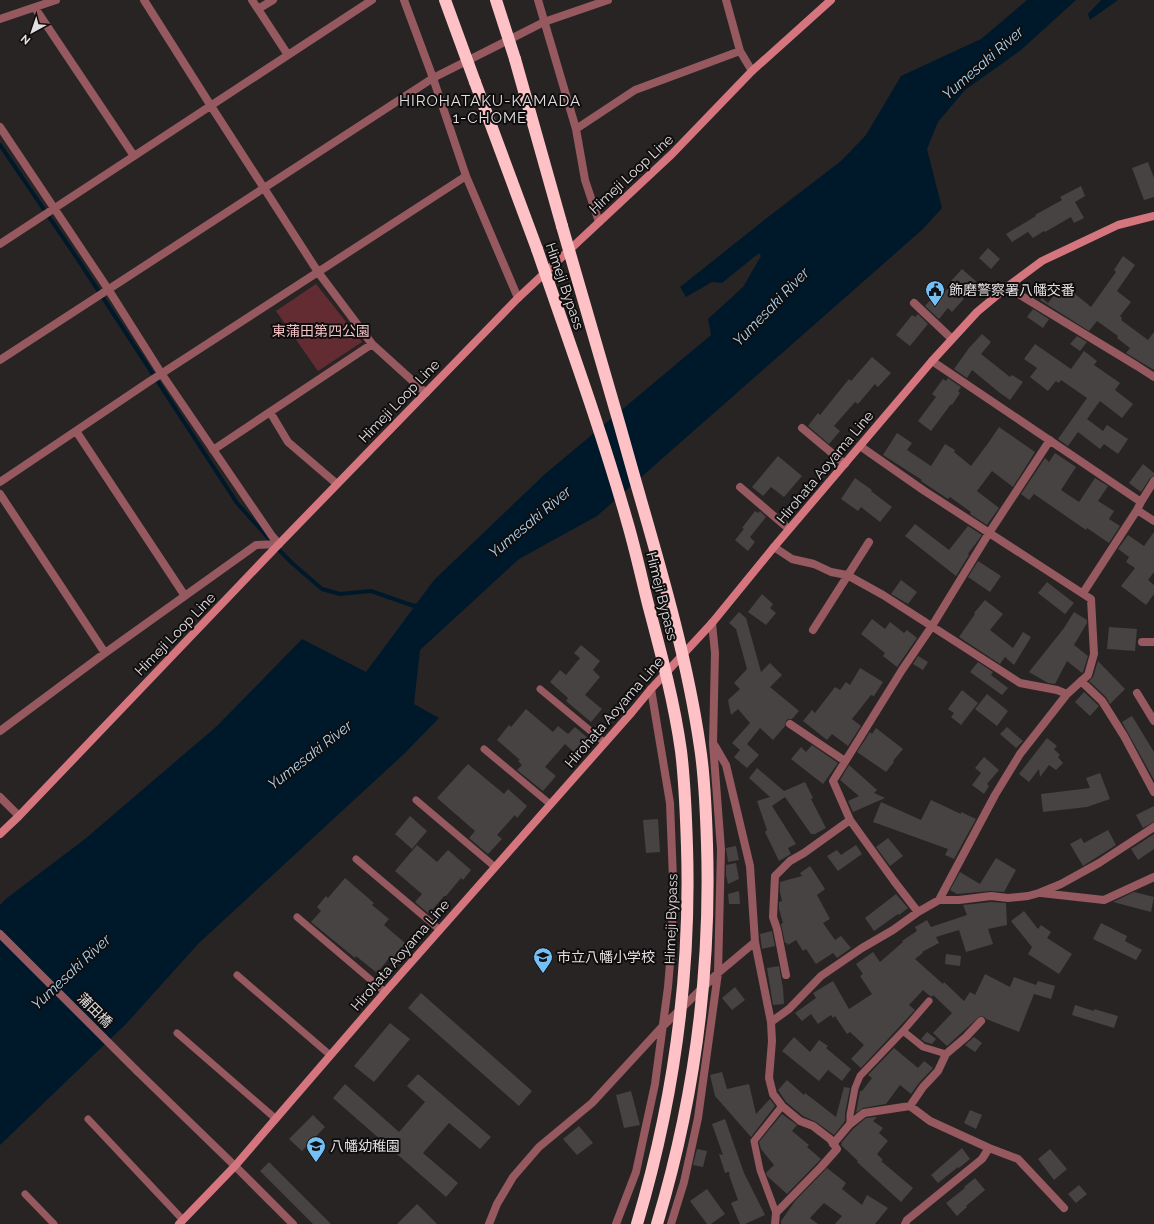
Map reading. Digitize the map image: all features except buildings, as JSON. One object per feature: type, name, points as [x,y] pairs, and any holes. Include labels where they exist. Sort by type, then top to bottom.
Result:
[{"type":"highway","name":"Himeji Bypass","points":[[445,0],[537,249],[627,521],[669,688],[681,752],[686,813],[688,881],[687,947],[681,1018],[661,1135],[637,1224]]},
{"type":"highway","name":"Himeji Bypass","points":[[496,0],[515,59],[666,588],[688,684],[700,748],[706,814],[708,884],[706,950],[700,1020],[680,1139],[657,1224]]},
{"type":"main road","name":"Himeji Loop Line","points":[[0,834],[518,298],[672,154],[752,71],[832,0]]},
{"type":"main road","name":"Hirohata Aoyama Line","points":[[181,1222],[235,1166],[330,1055],[651,689],[712,623],[789,529],[932,361],[977,312],[1042,261],[1118,225],[1154,216]]},
{"type":"street","points":[[0,20],[56,0]]},
{"type":"street","points":[[144,0],[318,272],[372,344],[426,393]]},
{"type":"street","points":[[252,0],[288,55]]},
{"type":"street","points":[[258,9],[273,0]]},
{"type":"street","points":[[0,244],[372,0]]},
{"type":"street","points":[[404,0],[433,78],[466,176],[518,298]]},
{"type":"street","points":[[538,0],[576,129],[585,180],[599,222]]},
{"type":"street","points":[[0,360],[433,78],[544,22],[608,0]]},
{"type":"street","points":[[726,0],[740,51],[752,71]]},
{"type":"street","points":[[35,8],[134,156]]},
{"type":"street","points":[[576,129],[635,90],[740,51]]},
{"type":"street","points":[[1,132],[108,289],[161,374],[279,544]]},
{"type":"street","points":[[0,482],[147,383],[466,176]]},
{"type":"street","points":[[1007,287],[1154,377]]},
{"type":"street","points":[[914,303],[952,339]]},
{"type":"street","points":[[213,450],[372,344]]},
{"type":"street","points":[[932,361],[1141,502]]},
{"type":"street","points":[[270,412],[288,442],[337,484]]},
{"type":"street","points":[[802,428],[845,464]]},
{"type":"street","points":[[76,431],[185,596]]},
{"type":"street","points":[[918,912],[850,820],[833,780],[902,670],[932,626],[989,533],[1050,440]]},
{"type":"street","points":[[860,446],[989,533],[1092,599],[1094,654],[1088,674],[1067,694],[1020,754],[995,795],[940,900]]},
{"type":"street","points":[[1083,594],[1154,481]]},
{"type":"street","points":[[740,487],[789,529]]},
{"type":"street","points":[[0,494],[105,653]]},
{"type":"street","points":[[1137,510],[1154,521]]},
{"type":"street","points":[[813,630],[869,542]]},
{"type":"street","points":[[0,731],[105,653],[256,546],[279,544]]},
{"type":"street","points":[[774,547],[792,559],[814,564],[831,572],[847,575],[883,595],[1020,682],[1057,690],[1067,694]]},
{"type":"street","points":[[671,1224],[684,1182],[698,1118],[718,973],[721,849],[713,744],[715,653],[712,623]]},
{"type":"street","points":[[1142,642],[1154,642]]},
{"type":"street","points":[[1081,681],[1102,701],[1124,736],[1154,792]]},
{"type":"street","points":[[616,1224],[636,1172],[655,1084],[668,987],[672,939],[673,879],[670,803],[651,689]]},
{"type":"street","points":[[1137,692],[1154,721]]},
{"type":"street","points":[[790,724],[845,761]]},
{"type":"street","points":[[713,744],[726,765],[750,866],[755,942],[771,1022],[772,1041],[769,1078],[773,1094],[782,1106],[800,1121],[813,1126],[830,1139],[837,1149],[776,1213],[775,1224]]},
{"type":"street","points":[[0,797],[19,816]]},
{"type":"street","points":[[786,975],[773,916],[775,876],[790,861],[804,853],[850,820]]},
{"type":"street","points":[[771,1022],[789,1009],[821,976],[862,948],[893,930],[918,912],[940,900],[959,900],[991,896],[1008,898],[1028,896],[1039,893],[1061,884],[1099,863],[1154,827]]},
{"type":"street","points":[[1039,893],[1104,900],[1154,876]]},
{"type":"street","name":"蒲田橋","points":[[0,934],[293,1224]]},
{"type":"street","points":[[489,1224],[497,1204],[513,1177],[539,1147],[592,1103],[662,1027],[718,973],[755,942]]},
{"type":"street","points":[[910,1106],[923,1087],[938,1071],[946,1054],[966,1037],[981,1021]]},
{"type":"street","points":[[833,1144],[850,1124],[864,1112],[910,1106],[930,1121],[989,1148],[1018,1159],[1064,1208]]},
{"type":"street","points":[[905,1224],[907,1220],[982,1159],[989,1148]]},
{"type":"lane","points":[[540,689],[605,743]]},
{"type":"lane","points":[[484,749],[550,804]]},
{"type":"lane","points":[[416,800],[495,867]]},
{"type":"lane","points":[[356,859],[440,930]]},
{"type":"lane","points":[[297,917],[385,992]]},
{"type":"lane","points":[[237,975],[330,1055]]},
{"type":"lane","points":[[850,1124],[850,1115],[855,1088],[860,1076],[929,1001]]},
{"type":"lane","points":[[903,1031],[924,1047],[946,1054]]},
{"type":"lane","points":[[177,1033],[276,1119]]},
{"type":"lane","points":[[776,1213],[760,1170],[754,1141],[782,1106]]},
{"type":"lane","points":[[88,1119],[181,1222]]},
{"type":"lane","points":[[25,1194],[54,1224]]},
{"type":"green space","name":"東蒲田第四公園","points":[[316,284],[362,342],[318,371],[276,311]]},
{"type":"water","name":"Yumesaki River","points":[[1027,0],[1076,0],[1021,50],[965,90],[938,122],[927,149],[942,208],[923,229],[597,516],[519,559],[420,650],[414,704],[439,718],[405,753],[199,943],[126,1024],[0,1145],[0,905],[7,898],[85,839],[217,726],[302,639],[366,672],[434,580],[545,474],[711,335],[708,319],[743,287],[761,256],[759,253],[722,283],[712,282],[686,297],[680,287],[841,161],[866,135],[901,76],[981,39]]},
{"type":"water","points":[[1101,0],[1118,0],[1090,20],[1088,14]]},
{"type":"waterway","points":[[0,145],[79,261],[237,503],[272,542]]},
{"type":"waterway","points":[[276,547],[322,589],[340,594],[371,591],[414,606],[418,605]]},
{"type":"place","name":"飾磨警察署八幡交番","points":[[935,307]]},
{"type":"place","name":"市立八幡小学校","points":[[543,974]]},
{"type":"place","name":"八幡幼稚園","points":[[316,1163]]},
{"type":"district","name":"HIROHATAKU-KAMADA 1-CHOME","points":[[490,110]]}]
